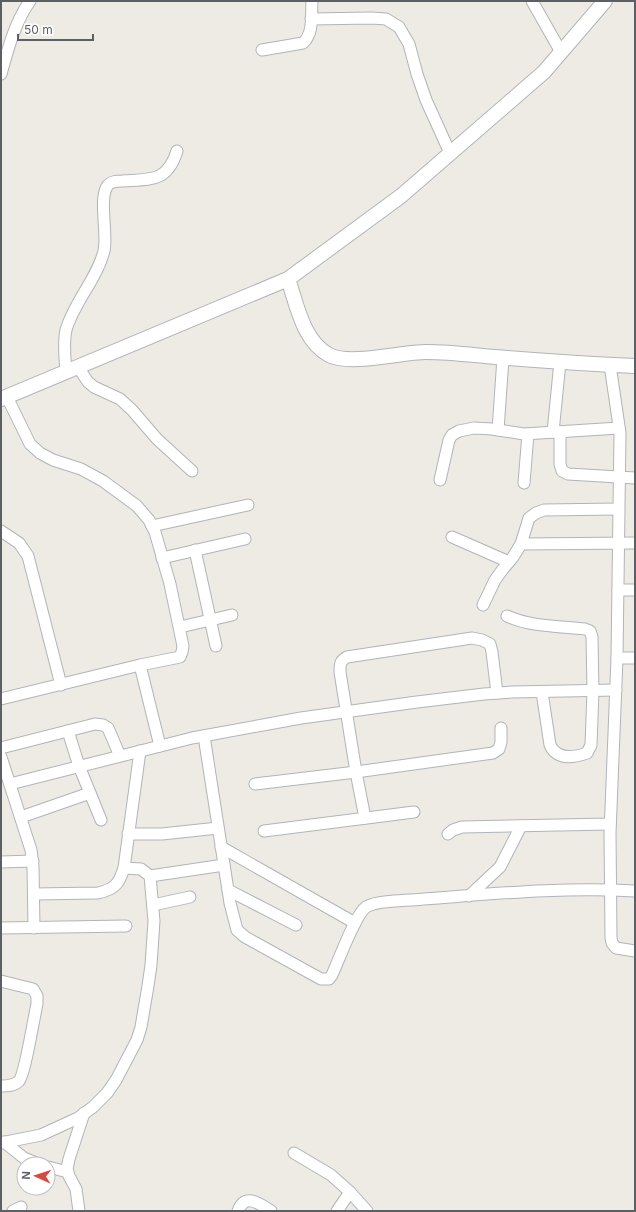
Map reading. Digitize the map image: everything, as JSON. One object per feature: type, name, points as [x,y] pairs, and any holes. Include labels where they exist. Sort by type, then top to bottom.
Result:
[{"type":"street","points":[[1,74],[12,37],[29,1]]},
{"type":"street","points":[[262,50],[303,43],[308,39],[310,33],[312,1]]},
{"type":"street","points":[[532,1],[561,52]]},
{"type":"street","points":[[1,699],[140,665],[180,657],[183,646],[170,584],[155,532],[149,520],[136,506],[103,481],[80,469],[54,460],[40,453],[30,444],[4,398],[288,279],[402,196],[544,72],[605,1]]},
{"type":"street","points":[[311,19],[386,19],[399,27],[409,44],[426,100],[450,153]]},
{"type":"street","points":[[177,151],[174,161],[167,172],[159,177],[111,182],[107,186],[104,193],[106,242],[102,260],[73,312],[66,331],[64,347],[72,370],[94,387],[120,399],[132,410],[157,439],[192,471]]},
{"type":"street","points":[[288,279],[304,326],[316,346],[330,356],[343,359],[426,352],[635,366]]},
{"type":"street","points":[[498,430],[502,358]]},
{"type":"street","points":[[560,362],[557,432],[562,471],[568,474],[635,478]]},
{"type":"street","points":[[610,365],[619,428],[617,658],[610,824],[611,938],[612,944],[616,948],[635,951]]},
{"type":"street","points":[[440,480],[449,440],[452,435],[459,431],[474,428],[528,434],[619,428]]},
{"type":"street","points":[[524,482],[528,434]]},
{"type":"street","points":[[152,526],[248,505]]},
{"type":"street","points":[[483,605],[495,580],[521,544],[529,518],[536,513],[544,510],[618,509]]},
{"type":"street","points":[[1,531],[19,542],[28,556],[61,685]]},
{"type":"street","points":[[452,537],[509,562]]},
{"type":"street","points":[[162,558],[245,539]]},
{"type":"street","points":[[521,544],[635,543]]},
{"type":"street","points":[[196,550],[212,620],[216,646]]},
{"type":"street","points":[[618,590],[635,590]]},
{"type":"street","points":[[180,627],[232,616]]},
{"type":"street","points":[[507,616],[530,624],[585,629],[590,632],[592,637],[593,691],[591,745],[587,753],[580,756],[560,756],[553,753],[550,745],[542,692]]},
{"type":"street","points":[[365,818],[340,672],[341,660],[347,657],[472,638],[482,640],[490,644],[497,693]]},
{"type":"street","points":[[617,658],[635,658]]},
{"type":"street","points":[[140,665],[160,746]]},
{"type":"street","points":[[10,784],[204,736],[301,718],[497,693],[616,690]]},
{"type":"street","points":[[1,748],[95,724],[103,725],[108,728],[120,756]]},
{"type":"street","points":[[255,784],[493,753],[499,749],[501,742],[501,728]]},
{"type":"street","points":[[68,731],[79,766],[101,820]]},
{"type":"street","points":[[204,736],[234,922],[238,930],[245,937],[321,979],[329,979],[362,912],[366,907],[374,904],[394,901],[543,891],[610,890],[635,892]]},
{"type":"street","points":[[34,894],[98,893],[107,891],[114,887],[120,880],[124,868],[140,751]]},
{"type":"street","points":[[1,757],[31,850],[33,861],[34,928]]},
{"type":"street","points":[[21,817],[90,793]]},
{"type":"street","points":[[264,831],[414,812]]},
{"type":"street","points":[[448,834],[453,830],[462,827],[610,824]]},
{"type":"street","points":[[469,896],[500,867],[521,826]]},
{"type":"street","points":[[128,834],[162,834],[218,828]]},
{"type":"street","points":[[221,847],[355,924]]},
{"type":"street","points":[[1,862],[33,861]]},
{"type":"street","points":[[150,876],[224,864]]},
{"type":"street","points":[[3,1142],[41,1135],[78,1118],[107,1093],[116,1080],[137,1040],[141,1027],[151,965],[154,921],[153,905],[150,876],[141,869],[124,868]]},
{"type":"street","points":[[228,890],[296,925]]},
{"type":"street","points":[[153,905],[190,897]]},
{"type":"street","points":[[1,928],[126,926]]},
{"type":"street","points":[[1,981],[33,989],[37,996],[37,1004],[23,1070],[19,1081],[10,1086],[1,1086]]},
{"type":"street","points":[[79,1211],[76,1189],[68,1172],[69,1159],[84,1113]]},
{"type":"street","points":[[3,1142],[21,1156]]},
{"type":"street","points":[[294,1153],[331,1175],[350,1192],[367,1211]]},
{"type":"street","points":[[56,1168],[68,1172]]},
{"type":"street","points":[[337,1211],[350,1192]]},
{"type":"street","points":[[238,1211],[243,1203],[248,1201],[259,1203],[271,1211]]}]
